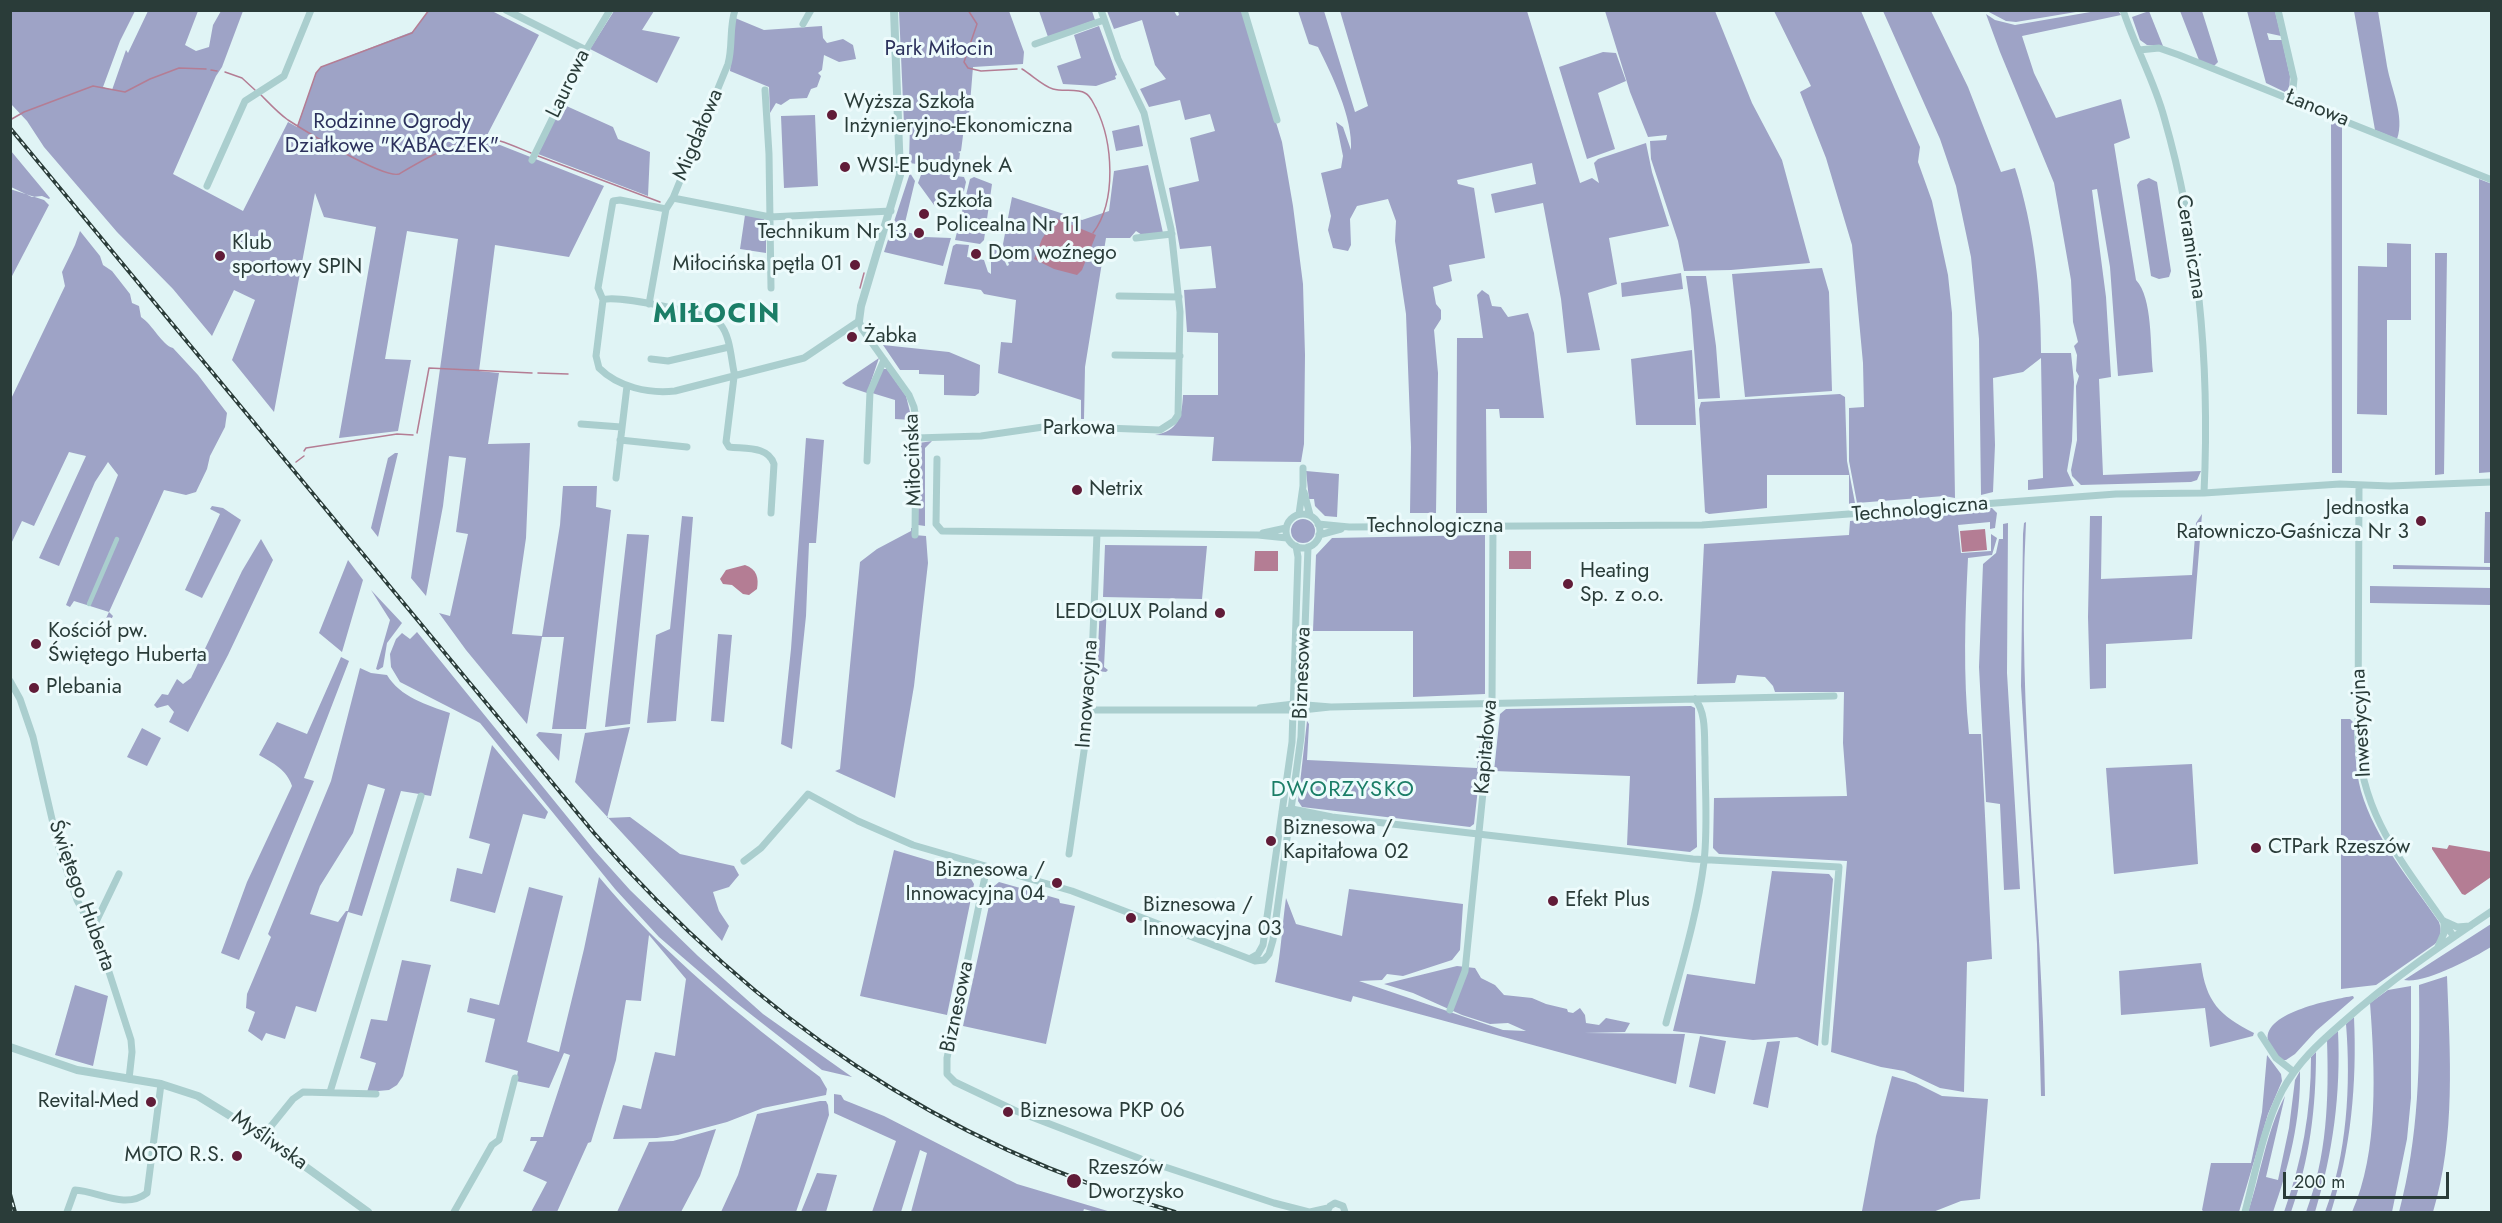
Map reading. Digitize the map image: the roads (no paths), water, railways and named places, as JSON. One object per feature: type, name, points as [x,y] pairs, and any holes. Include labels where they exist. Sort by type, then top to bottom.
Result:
[{"type":"street","points":[[207,186],[245,101],[284,76],[311,10]]},
{"type":"street","points":[[506,10],[586,50]]},
{"type":"street","name":"Laurowa","points":[[532,160],[586,50],[610,10]]},
{"type":"street","name":"Migdałowa","points":[[735,10],[730,30],[728,64],[673,198],[770,217],[891,211]]},
{"type":"street","points":[[804,24],[811,10]]},
{"type":"street","points":[[666,209],[620,200],[613,201],[598,288],[603,300],[596,361],[602,371],[627,386],[670,392],[804,358],[859,321],[861,306],[899,183],[901,164],[894,10]]},
{"type":"street","name":"Parkowa","points":[[916,438],[981,436],[1050,426],[1160,430],[1174,421],[1178,415],[1179,297],[1172,234],[1144,113],[1124,73],[1101,10]]},
{"type":"street","points":[[1244,10],[1277,120]]},
{"type":"street","name":"Ceramiczna","points":[[2122,10],[2157,92],[2165,118],[2178,171],[2193,258],[2202,316],[2207,397],[2207,467],[2204,493]]},
{"type":"street","points":[[2278,10],[2294,79],[2292,99]]},
{"type":"street","points":[[1035,44],[1104,20]]},
{"type":"street","name":"Łanowa","points":[[2139,50],[2159,48],[2169,51],[2492,180]]},
{"type":"street","points":[[765,90],[769,154],[771,288]]},
{"type":"street","points":[[649,304],[666,209],[673,198]]},
{"type":"street","points":[[1136,238],[1172,234]]},
{"type":"street","points":[[1119,296],[1179,297]]},
{"type":"street","points":[[603,300],[613,297],[711,318],[723,328],[729,346],[734,377],[726,442],[729,447],[766,452],[772,457],[774,464],[771,513]]},
{"type":"street","name":"Miłocińska","points":[[859,321],[914,408],[915,535]]},
{"type":"street","points":[[651,359],[668,361],[729,346]]},
{"type":"street","points":[[1115,355],[1180,356]]},
{"type":"street","points":[[867,461],[870,392],[884,360]]},
{"type":"street","points":[[616,478],[627,386]]},
{"type":"street","points":[[581,424],[621,427]]},
{"type":"street","points":[[620,440],[687,447]]},
{"type":"street","points":[[937,459],[936,524],[942,531],[1258,535],[1287,538],[1296,546],[1308,547],[1314,544],[1319,535],[1318,524],[1310,515],[1303,486]]},
{"type":"street","points":[[1299,514],[1303,468]]},
{"type":"street","name":"Technologiczna","points":[[1318,524],[1349,527],[1713,525],[2116,494],[2204,493],[2340,484],[2492,482]]},
{"type":"street","name":"Inwestycyjna","points":[[2359,485],[2358,736],[2361,772],[2371,807],[2384,833],[2454,937]]},
{"type":"street","points":[[1287,538],[1286,528],[1290,519],[1299,514],[1310,515]]},
{"type":"street","name":"Kapitałowa","points":[[1450,1010],[1466,966],[1492,703],[1492,526]]},
{"type":"street","name":"Technologiczna","points":[[1319,535],[1349,527]]},
{"type":"street","points":[[1258,535],[1286,528]]},
{"type":"street","name":"Innowacyjna","points":[[1070,854],[1090,710],[1097,533]]},
{"type":"street","points":[[89,604],[117,539]]},
{"type":"street","name":"Biznesowa","points":[[1251,958],[1258,954],[1263,945],[1290,762],[1294,707],[1298,551],[1296,546]]},
{"type":"street","name":"Biznesowa","points":[[1251,958],[1262,961],[1271,949],[1291,813],[1300,747],[1308,547]]},
{"type":"street","name":"Świętego Huberta","points":[[10,681],[20,699],[33,737],[58,845],[77,900],[93,928],[131,1040],[129,1079]]},
{"type":"street","points":[[1090,710],[1834,696]]},
{"type":"street","points":[[1666,1023],[1694,913],[1704,860],[1706,818],[1704,746],[1700,705],[1695,699]]},
{"type":"street","points":[[744,861],[761,848],[808,794],[888,835],[939,854],[1081,894],[1251,958]]},
{"type":"street","points":[[330,1092],[421,796]]},
{"type":"street","points":[[1282,812],[1704,860],[1839,867],[1825,1042]]},
{"type":"street","name":"Biznesowa","points":[[987,867],[947,1058],[946,1070],[950,1078],[973,1092],[1054,1127],[1274,1203],[1309,1212]]},
{"type":"street","points":[[93,928],[119,874]]},
{"type":"street","points":[[2245,1212],[2274,1108],[2294,1072],[2321,1041],[2407,969],[2492,911]]},
{"type":"street","points":[[2438,947],[2444,933],[2444,921],[2453,926],[2470,926]]},
{"type":"street","points":[[2261,1035],[2276,1058],[2294,1072]]},
{"type":"street","name":"Myśliwska","points":[[10,1047],[77,1070],[161,1084],[186,1091],[208,1101],[263,1136],[368,1212]]},
{"type":"street","points":[[454,1212],[492,1145],[499,1140],[515,1078]]},
{"type":"street","points":[[67,1212],[75,1190],[125,1201],[136,1199],[147,1193],[161,1084]]},
{"type":"street","points":[[263,1136],[293,1099],[303,1092],[376,1094]]},
{"type":"street","points":[[1309,1212],[1327,1210],[1332,1204],[1338,1203],[1343,1206],[1345,1212]]},
{"type":"waterway","points":[[298,125],[316,73],[321,67],[412,33],[429,10]]},
{"type":"waterway","points":[[968,10],[977,24],[964,62],[968,68],[981,71],[1017,69]]},
{"type":"waterway","points":[[10,120],[24,112],[93,86],[125,92],[179,68],[206,69]]},
{"type":"waterway","points":[[1022,69],[1049,88],[1085,93],[1096,108],[1106,137],[1110,171],[1106,205],[1093,233]]},
{"type":"waterway","points":[[211,70],[217,71]]},
{"type":"waterway","points":[[225,72],[242,78],[255,90]]},
{"type":"waterway","points":[[261,95],[297,126],[362,162],[391,174],[399,174],[447,148],[487,139],[500,141],[531,153]]},
{"type":"waterway","points":[[538,156],[660,202]]},
{"type":"waterway","points":[[860,288],[864,273]]},
{"type":"waterway","points":[[417,433],[429,368],[532,373]]},
{"type":"waterway","points":[[538,373],[568,374]]},
{"type":"waterway","points":[[304,451],[306,448],[397,434],[413,435]]},
{"type":"waterway","points":[[296,462],[304,456]]},
{"type":"railway","points":[[10,128],[594,833],[656,900],[720,961],[787,1016],[856,1066],[930,1111],[1007,1150],[1088,1183],[1175,1212]]},
{"type":"railway","points":[[10,1194],[15,1212]]},
{"type":"place","name":"Wyższa Szkoła Inżynieryjno-Ekonomiczna","points":[[832,115]]},
{"type":"place","name":"WSI-E budynek A","points":[[845,167]]},
{"type":"place","name":"Szkoła Policealna Nr 11","points":[[924,214]]},
{"type":"place","name":"Technikum Nr 13","points":[[919,233]]},
{"type":"place","name":"Dom woźnego","points":[[976,254]]},
{"type":"place","name":"Klub sportowy SPIN","points":[[220,256]]},
{"type":"place","name":"Miłocińska pętla 01","points":[[855,265]]},
{"type":"place","name":"Żabka","points":[[852,337]]},
{"type":"place","name":"Netrix","points":[[1077,490]]},
{"type":"place","name":"Jednostka Ratowniczo-Gaśnicza Nr 3","points":[[2421,521]]},
{"type":"place","name":"Heating Sp. z o.o.","points":[[1568,584]]},
{"type":"place","name":"LEDOLUX Poland","points":[[1220,613]]},
{"type":"place","name":"Kościół pw. Świętego Huberta","points":[[36,644]]},
{"type":"place","name":"Plebania","points":[[34,688]]},
{"type":"place","name":"Biznesowa / Kapitałowa 02","points":[[1271,841]]},
{"type":"place","name":"CTPark Rzeszów","points":[[2256,848]]},
{"type":"place","name":"Biznesowa / Innowacyjna 04","points":[[1057,883]]},
{"type":"place","name":"Efekt Plus","points":[[1553,901]]},
{"type":"place","name":"Biznesowa / Innowacyjna 03","points":[[1131,918]]},
{"type":"place","name":"Revital-Med","points":[[151,1102]]},
{"type":"place","name":"Biznesowa PKP 06","points":[[1008,1112]]},
{"type":"place","name":"MOTO R.S.","points":[[237,1156]]},
{"type":"place","name":"Rzeszów Dworzysko","points":[[1074,1181]]},
{"type":"district","name":"MIŁOCIN","points":[[717,315]]},
{"type":"district","name":"DWORZYSKO","points":[[1343,791]]},
{"type":"park label","name":"Park Miłocin","points":[[939,50]]},
{"type":"park label","name":"Rodzinne Ogrody Działkowe \"KABACZEK\"","points":[[392,135]]}]
